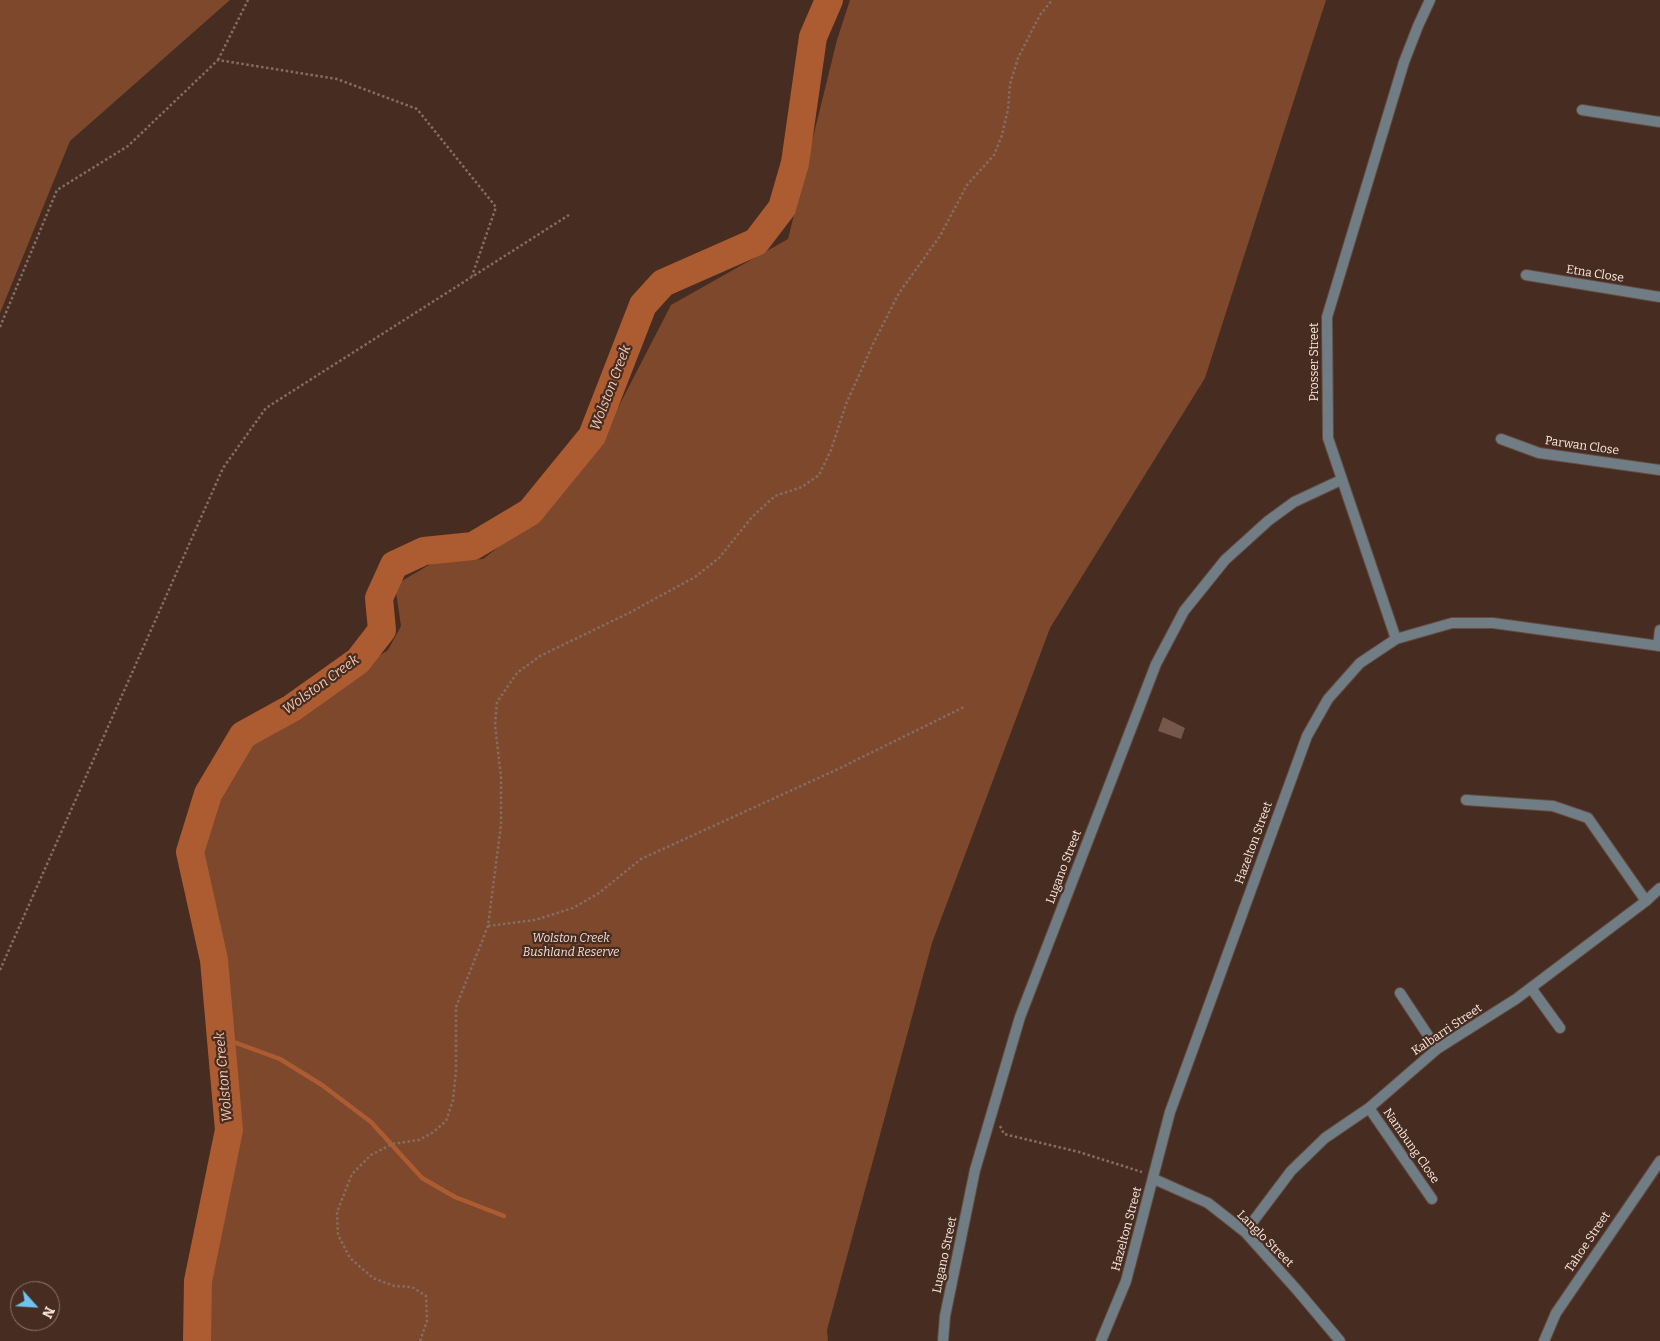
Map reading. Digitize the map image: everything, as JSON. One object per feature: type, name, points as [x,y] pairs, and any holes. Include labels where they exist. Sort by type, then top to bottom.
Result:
[{"type":"street","name":"Prosser Street","points":[[1396,639],[1328,438],[1327,317],[1404,62],[1430,0]]},
{"type":"street","points":[[1582,110],[1660,122]]},
{"type":"street","name":"Etna Close","points":[[1526,275],[1660,297]]},
{"type":"street","name":"Parwan Close","points":[[1501,439],[1539,453],[1660,470]]},
{"type":"street","name":"Lugano Street","points":[[943,1341],[945,1316],[975,1170],[1023,1008],[1156,664],[1184,611],[1226,560],[1268,520],[1294,502],[1341,480]]},
{"type":"street","name":"Hazelton Street","points":[[1104,1340],[1126,1281],[1170,1112],[1307,736],[1328,699],[1360,663],[1396,639],[1452,623],[1493,623],[1659,646]]},
{"type":"street","points":[[1659,646],[1660,630]]},
{"type":"street","points":[[1466,800],[1553,806],[1588,818],[1646,901]]},
{"type":"street","name":"Kalbarri Street","points":[[1245,1232],[1291,1171],[1325,1138],[1369,1108],[1437,1049],[1531,988],[1646,901],[1660,888]]},
{"type":"street","points":[[1531,988],[1560,1028]]},
{"type":"street","points":[[1400,993],[1437,1049]]},
{"type":"street","name":"Nambung Close","points":[[1369,1108],[1432,1199]]},
{"type":"street","name":"Tahoe Street","points":[[1544,1341],[1556,1313],[1660,1160]]},
{"type":"street","name":"Langlo Street","points":[[1154,1179],[1208,1203],[1245,1232],[1340,1341]]},
{"type":"path","points":[[0,327],[57,190],[128,146],[218,60],[248,0]]},
{"type":"path","points":[[420,1341],[427,1321],[426,1296],[412,1287],[394,1286],[373,1278],[350,1258],[338,1235],[337,1212],[352,1174],[371,1155],[392,1144],[420,1140],[432,1133],[446,1121],[453,1100],[456,1072],[456,1006],[488,926],[501,825],[501,777],[495,725],[497,702],[517,673],[540,656],[695,578],[719,558],[752,517],[775,496],[802,487],[819,474],[831,450],[846,404],[899,293],[940,236],[967,185],[994,155],[1002,135],[1008,109],[1010,84],[1018,58],[1040,15],[1052,0]]},
{"type":"path","points":[[218,60],[337,79],[417,109],[496,207],[472,278]]},
{"type":"path","points":[[0,970],[223,468],[266,408],[568,215]]},
{"type":"path","points":[[488,926],[535,920],[572,908],[599,893],[641,859],[836,770],[964,707]]},
{"type":"path","points":[[990,1120],[1002,1127],[1004,1134],[1079,1152],[1143,1172],[1154,1179]]},
{"type":"green space","points":[[0,0],[230,0],[70,141],[0,313]]},
{"type":"green space","name":"Wolston Creek Bushland Reserve","points":[[850,0],[1326,0],[1205,378],[1050,628],[932,943],[827,1330],[828,1341],[207,1341],[206,1281],[236,1129],[223,959],[202,855],[216,796],[249,742],[388,650],[401,626],[395,585],[434,562],[483,559],[532,521],[606,431],[671,305],[788,239],[837,40]]},
{"type":"building","points":[[1163,717],[1185,728],[1181,739],[1158,731]]},
{"type":"waterway","name":"Wolston Creek","points":[[197,1341],[198,1281],[229,1130],[214,960],[190,852],[208,794],[243,735],[292,708],[358,661],[382,630],[379,598],[394,565],[424,551],[473,546],[530,512],[592,436],[643,305],[663,283],[756,242],[782,208],[795,163],[813,37],[829,0]]},
{"type":"waterway","points":[[220,1037],[280,1059],[322,1085],[371,1122],[422,1178],[455,1197],[504,1216]]}]
